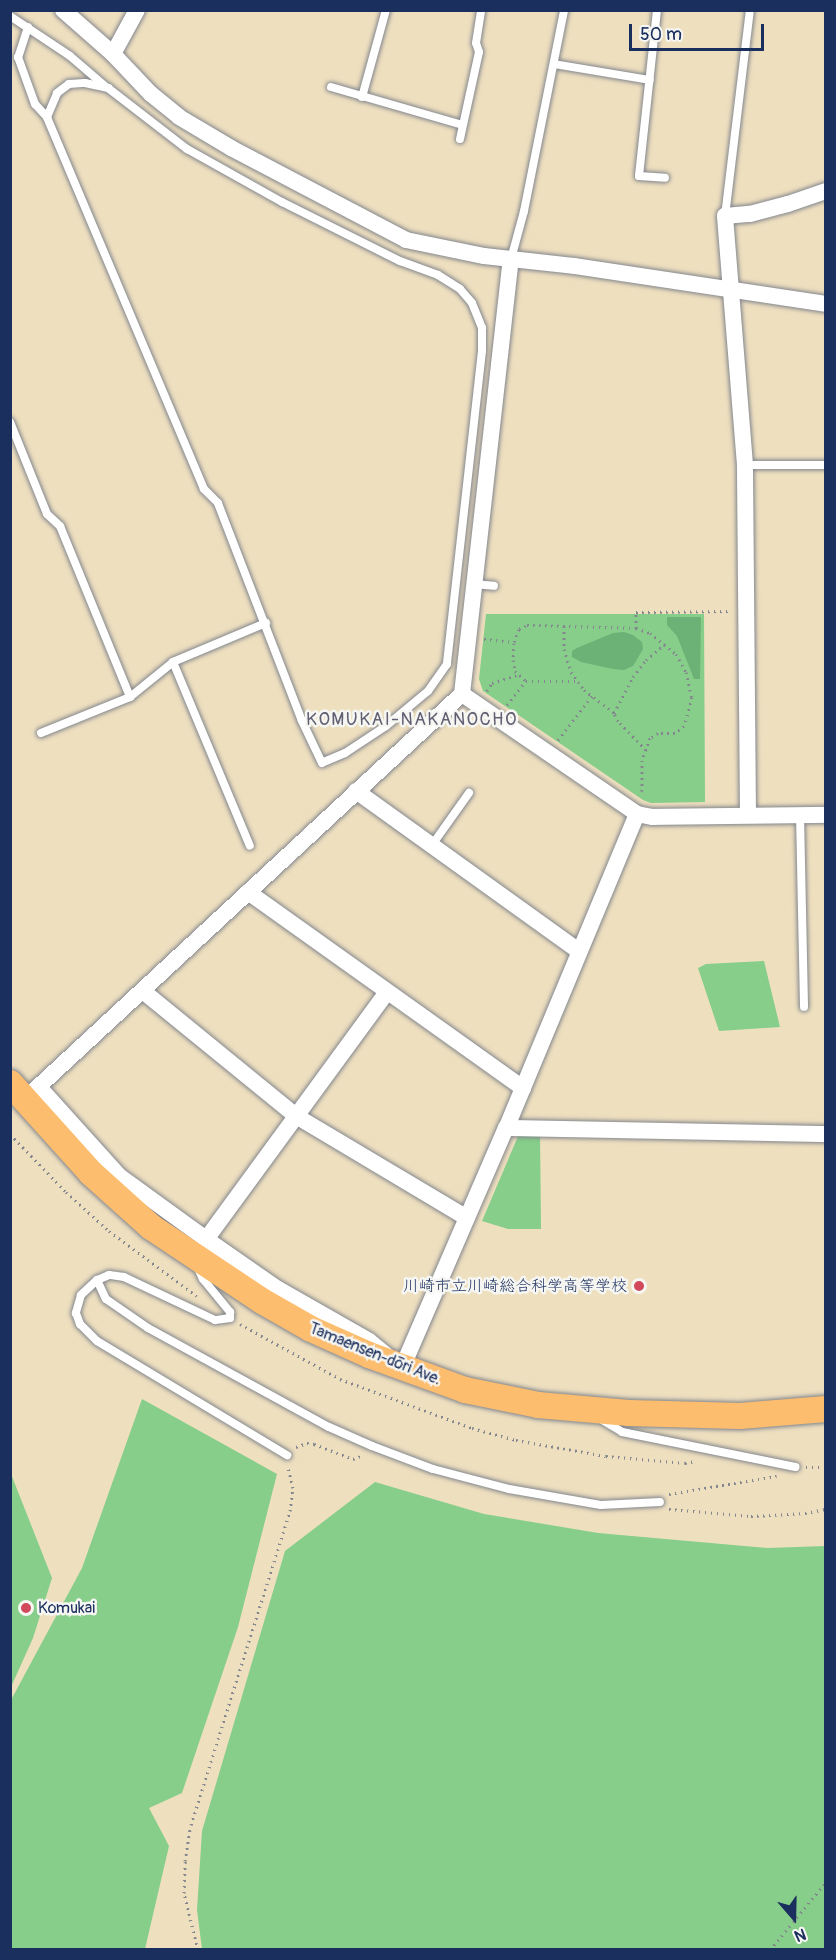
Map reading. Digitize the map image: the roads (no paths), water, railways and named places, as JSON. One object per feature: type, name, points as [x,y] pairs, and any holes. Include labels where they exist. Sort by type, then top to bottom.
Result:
[{"type":"main road","name":"Tamaensen-dōri Ave.","points":[[25,1090],[111,1193],[199,1248],[311,1329],[402,1368],[500,1399],[583,1409],[740,1416],[825,1409]]},
{"type":"street","points":[[63,10],[113,54],[151,94],[179,117],[231,148],[406,240],[511,259],[825,304]]},
{"type":"street","points":[[113,54],[130,14]]},
{"type":"street","points":[[748,815],[745,465],[725,216],[769,209],[825,191]]},
{"type":"street","points":[[25,1090],[144,992],[248,892],[462,694],[472,584],[511,259]]},
{"type":"street","points":[[462,694],[653,817],[825,815]]},
{"type":"street","points":[[356,791],[579,951]]},
{"type":"street","points":[[402,1368],[523,1088],[636,807]]},
{"type":"street","points":[[248,892],[523,1088]]},
{"type":"street","points":[[144,992],[296,1116],[467,1218]]},
{"type":"street","points":[[199,1248],[387,992]]},
{"type":"street","points":[[506,1128],[825,1134]]},
{"type":"lane","points":[[362,97],[386,10]]},
{"type":"lane","points":[[460,139],[479,52],[476,43],[481,10]]},
{"type":"lane","points":[[511,259],[524,211],[564,10]]},
{"type":"lane","points":[[657,10],[639,176],[665,178]]},
{"type":"lane","points":[[725,216],[750,10]]},
{"type":"lane","points":[[10,16],[28,27],[186,149],[282,202],[400,261],[438,275],[460,289],[472,303],[482,328],[482,351],[447,664],[428,691],[387,726],[345,753],[322,763],[302,721],[218,503],[204,489],[47,117],[35,104],[18,57],[28,27]]},
{"type":"lane","points":[[554,64],[650,80]]},
{"type":"lane","points":[[47,117],[57,93],[69,84],[85,82],[108,88]]},
{"type":"lane","points":[[331,87],[463,125]]},
{"type":"lane","points":[[10,422],[47,514],[60,526],[130,697]]},
{"type":"lane","points":[[745,465],[825,465]]},
{"type":"lane","points":[[472,584],[494,585]]},
{"type":"lane","points":[[40,734],[130,697],[173,662],[266,623]]},
{"type":"lane","points":[[173,662],[249,846]]},
{"type":"lane","points":[[432,846],[469,794]]},
{"type":"lane","points":[[800,815],[804,1007]]},
{"type":"lane","points":[[199,1248],[203,1279],[230,1312],[230,1318],[219,1321],[204,1316],[124,1277],[109,1275],[97,1280],[81,1295],[76,1313],[80,1324],[97,1341],[287,1455]]},
{"type":"lane","points":[[97,1280],[106,1299],[148,1328],[329,1427],[432,1469],[509,1489],[601,1505],[660,1502]]},
{"type":"lane","points":[[583,1409],[622,1432],[795,1467]]},
{"type":"place","name":"川崎市立川崎総合科学高等学校","points":[[639,1286]]},
{"type":"place","name":"Komukai","points":[[26,1608]]},
{"type":"district","name":"KOMUKAI-NAKANOCHO","points":[[412,720]]}]
